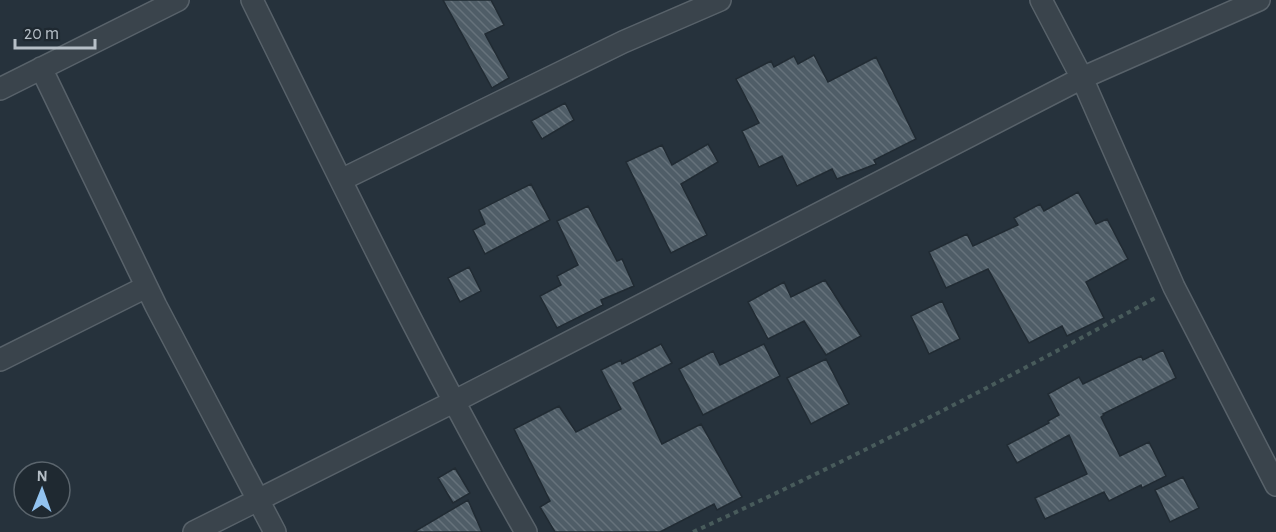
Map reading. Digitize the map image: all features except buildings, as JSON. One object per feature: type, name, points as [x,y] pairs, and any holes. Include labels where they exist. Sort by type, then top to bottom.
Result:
[{"type":"street","points":[[0,88],[178,0]]},
{"type":"street","points":[[252,0],[454,401],[526,532]]},
{"type":"street","points":[[341,180],[623,42],[720,0]]},
{"type":"street","points":[[1041,0],[1082,78],[1174,287],[1276,485]]},
{"type":"street","points":[[194,532],[1082,78],[1259,0]]},
{"type":"street","points":[[41,68],[146,287],[275,532]]},
{"type":"street","points":[[0,360],[146,287]]},
{"type":"path","points":[[693,532],[813,477],[1066,347],[1174,287]]}]
